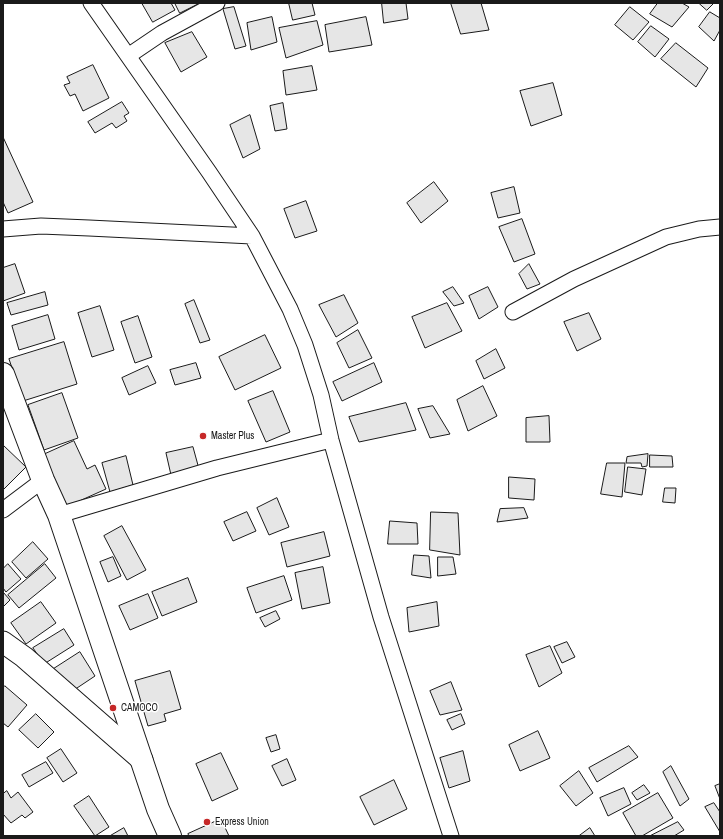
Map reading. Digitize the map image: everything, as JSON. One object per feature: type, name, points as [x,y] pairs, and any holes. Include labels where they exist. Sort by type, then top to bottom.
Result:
[{"type":"highway","points":[[3,374],[43,480],[59,514],[158,809],[170,836]]},
{"type":"main road","points":[[3,642],[24,657],[142,760]]},
{"type":"street","points":[[91,3],[252,236],[290,309],[306,345],[322,396],[331,440],[381,617],[452,836]]},
{"type":"street","points":[[128,56],[162,33],[217,3]]},
{"type":"street","points":[[3,230],[41,226],[252,236]]},
{"type":"street","points":[[513,312],[574,279],[666,237],[699,228],[720,227]]},
{"type":"street","points":[[59,514],[217,468],[331,440]]},
{"type":"street","points":[[3,510],[43,480]]},
{"type":"building","points":[[142,3],[171,3],[175,10],[153,22]]},
{"type":"building","points":[[175,3],[200,3],[180,13]]},
{"type":"building","points":[[289,3],[312,3],[315,15],[293,20]]},
{"type":"building","points":[[382,3],[406,3],[408,19],[384,23]]},
{"type":"building","points":[[451,3],[481,3],[489,30],[461,34]]},
{"type":"building","points":[[658,3],[682,3],[689,7],[672,27],[650,14]]},
{"type":"building","points":[[699,3],[714,3],[707,10]]},
{"type":"building","points":[[234,7],[246,46],[235,49],[223,9]]},
{"type":"building","points":[[630,7],[649,22],[633,40],[615,25]]},
{"type":"building","points":[[710,12],[720,18],[720,30],[714,41],[699,27]]},
{"type":"building","points":[[272,17],[277,42],[251,50],[247,23]]},
{"type":"building","points":[[366,17],[372,45],[329,52],[325,25]]},
{"type":"building","points":[[317,21],[323,45],[286,58],[279,28]]},
{"type":"building","points":[[651,26],[669,39],[655,57],[638,42]]},
{"type":"building","points":[[192,32],[207,57],[181,72],[165,43]]},
{"type":"building","points":[[676,43],[708,68],[696,87],[661,59]]},
{"type":"building","points":[[93,65],[109,98],[83,111],[75,94],[70,96],[64,85],[70,83],[67,77]]},
{"type":"building","points":[[312,66],[317,90],[286,95],[283,71]]},
{"type":"building","points":[[553,83],[562,115],[531,126],[520,91]]},
{"type":"building","points":[[122,102],[129,113],[124,116],[127,121],[116,128],[112,123],[95,133],[88,122]]},
{"type":"building","points":[[283,103],[287,129],[275,131],[270,106]]},
{"type":"building","points":[[250,115],[260,149],[243,158],[230,125]]},
{"type":"building","points":[[3,137],[33,202],[8,213],[3,202]]},
{"type":"building","points":[[434,182],[448,201],[421,223],[407,203]]},
{"type":"building","points":[[514,187],[520,213],[498,218],[491,193]]},
{"type":"building","points":[[306,201],[317,231],[295,238],[284,209]]},
{"type":"building","points":[[522,219],[535,254],[514,262],[499,227]]},
{"type":"building","points":[[15,264],[25,293],[3,301],[3,268]]},
{"type":"building","points":[[529,264],[540,284],[527,289],[519,274]]},
{"type":"building","points":[[453,287],[464,303],[454,306],[443,292]]},
{"type":"building","points":[[488,287],[498,307],[479,319],[469,296]]},
{"type":"building","points":[[45,292],[48,305],[11,315],[7,303]]},
{"type":"building","points":[[344,295],[358,323],[336,337],[319,305]]},
{"type":"building","points":[[194,300],[210,340],[200,343],[185,304]]},
{"type":"building","points":[[447,303],[462,331],[425,348],[412,317]]},
{"type":"building","points":[[100,306],[114,350],[92,357],[78,313]]},
{"type":"building","points":[[589,313],[601,339],[577,351],[564,322]]},
{"type":"building","points":[[48,315],[55,339],[19,350],[12,326]]},
{"type":"building","points":[[138,316],[152,357],[135,363],[121,322]]},
{"type":"building","points":[[358,330],[372,358],[349,368],[337,343]]},
{"type":"building","points":[[265,335],[281,368],[235,390],[219,357]]},
{"type":"building","points":[[64,342],[77,384],[23,401],[9,359]]},
{"type":"building","points":[[496,349],[505,368],[484,379],[476,361]]},
{"type":"building","points":[[196,363],[201,378],[175,385],[170,370]]},
{"type":"building","points":[[374,363],[382,382],[342,401],[333,382]]},
{"type":"building","points":[[148,366],[156,383],[129,395],[122,378]]},
{"type":"building","points":[[483,386],[497,416],[468,431],[457,400]]},
{"type":"building","points":[[273,391],[290,432],[266,442],[248,401]]},
{"type":"building","points":[[62,393],[78,438],[44,450],[28,405]]},
{"type":"building","points":[[406,403],[416,430],[359,442],[349,417]]},
{"type":"building","points":[[433,406],[450,434],[430,438],[418,409]]},
{"type":"building","points":[[549,416],[550,442],[526,442],[526,418]]},
{"type":"building","points":[[74,441],[87,469],[95,465],[106,489],[66,507],[43,455]]},
{"type":"building","points":[[3,445],[26,467],[3,490]]},
{"type":"building","points":[[193,447],[199,469],[171,475],[166,453]]},
{"type":"building","points":[[648,454],[647,466],[642,467],[641,463],[626,463],[627,457]]},
{"type":"building","points":[[650,455],[672,456],[673,467],[650,467]]},
{"type":"building","points":[[126,456],[133,485],[110,492],[102,463]]},
{"type":"building","points":[[607,463],[625,463],[622,497],[601,494]]},
{"type":"building","points":[[628,467],[646,469],[642,495],[625,492]]},
{"type":"building","points":[[509,477],[535,479],[534,500],[509,498]]},
{"type":"building","points":[[665,488],[676,488],[675,503],[663,502]]},
{"type":"building","points":[[277,498],[289,527],[269,535],[257,508]]},
{"type":"building","points":[[524,508],[528,518],[497,522],[500,509]]},
{"type":"building","points":[[247,512],[256,531],[233,541],[224,522]]},
{"type":"building","points":[[431,512],[458,513],[460,555],[430,550]]},
{"type":"building","points":[[390,521],[417,523],[418,544],[388,544]]},
{"type":"building","points":[[122,526],[146,570],[127,580],[104,536]]},
{"type":"building","points":[[324,532],[330,556],[287,567],[281,543]]},
{"type":"building","points":[[33,542],[48,559],[26,578],[12,562]]},
{"type":"building","points":[[414,555],[429,556],[431,578],[412,575]]},
{"type":"building","points":[[113,557],[121,576],[108,582],[100,562]]},
{"type":"building","points":[[438,557],[453,557],[456,574],[438,576]]},
{"type":"building","points":[[8,564],[21,579],[6,592],[3,588],[3,569]]},
{"type":"building","points":[[45,564],[56,578],[19,608],[8,595]]},
{"type":"building","points":[[323,567],[330,603],[302,609],[295,573]]},
{"type":"building","points":[[284,576],[292,600],[256,613],[247,588]]},
{"type":"building","points":[[188,578],[197,602],[162,616],[152,592]]},
{"type":"building","points":[[3,592],[10,600],[3,607]]},
{"type":"building","points":[[148,594],[158,618],[130,630],[119,606]]},
{"type":"building","points":[[41,602],[56,623],[26,644],[11,623]]},
{"type":"building","points":[[437,602],[439,626],[409,632],[407,608]]},
{"type":"building","points":[[276,611],[280,619],[265,627],[260,618]]},
{"type":"building","points":[[64,629],[74,645],[44,664],[33,648]]},
{"type":"building","points":[[567,642],[575,657],[562,663],[554,647]]},
{"type":"building","points":[[550,646],[562,673],[539,687],[526,655]]},
{"type":"building","points":[[80,652],[95,676],[68,694],[52,670]]},
{"type":"building","points":[[170,671],[181,709],[164,714],[166,721],[148,726],[135,681]]},
{"type":"building","points":[[451,682],[462,710],[440,715],[430,691]]},
{"type":"building","points":[[5,686],[27,705],[8,727],[3,723],[3,688]]},
{"type":"building","points":[[36,714],[54,732],[38,748],[19,730]]},
{"type":"building","points":[[461,714],[465,724],[452,730],[447,720]]},
{"type":"building","points":[[538,731],[550,758],[520,771],[509,745]]},
{"type":"building","points":[[276,735],[280,749],[271,752],[266,738]]},
{"type":"building","points":[[629,746],[638,757],[597,782],[589,768]]},
{"type":"building","points":[[61,749],[77,773],[63,782],[47,758]]},
{"type":"building","points":[[463,751],[470,781],[449,788],[440,758]]},
{"type":"building","points":[[221,753],[238,789],[212,801],[196,764]]},
{"type":"building","points":[[287,759],[296,780],[282,786],[272,766]]},
{"type":"building","points":[[46,762],[53,773],[29,787],[22,775]]},
{"type":"building","points":[[671,766],[689,799],[680,806],[663,772]]},
{"type":"building","points":[[579,771],[593,793],[576,806],[560,786]]},
{"type":"building","points":[[394,780],[407,809],[374,825],[360,797]]},
{"type":"building","points":[[720,784],[720,799],[715,786]]},
{"type":"building","points":[[644,785],[650,793],[637,800],[632,793]]},
{"type":"building","points":[[624,788],[631,804],[608,816],[600,798]]},
{"type":"building","points":[[7,791],[11,798],[18,792],[33,812],[25,818],[22,815],[11,823],[3,814],[3,794]]},
{"type":"building","points":[[658,793],[673,818],[642,836],[636,836],[623,813]]},
{"type":"building","points":[[89,796],[109,827],[95,836],[74,806]]},
{"type":"building","points":[[714,803],[720,812],[720,832],[705,807]]},
{"type":"building","points":[[221,819],[229,836],[189,836],[188,834]]},
{"type":"building","points":[[678,822],[684,830],[674,836],[650,836]]},
{"type":"building","points":[[124,828],[128,836],[110,836]]},
{"type":"building","points":[[590,828],[595,836],[579,836]]},
{"type":"place","name":"Master Plus","points":[[203,436]]},
{"type":"place","name":"CAMOCO","points":[[113,708]]},
{"type":"place","name":"Express Union","points":[[207,822]]}]
